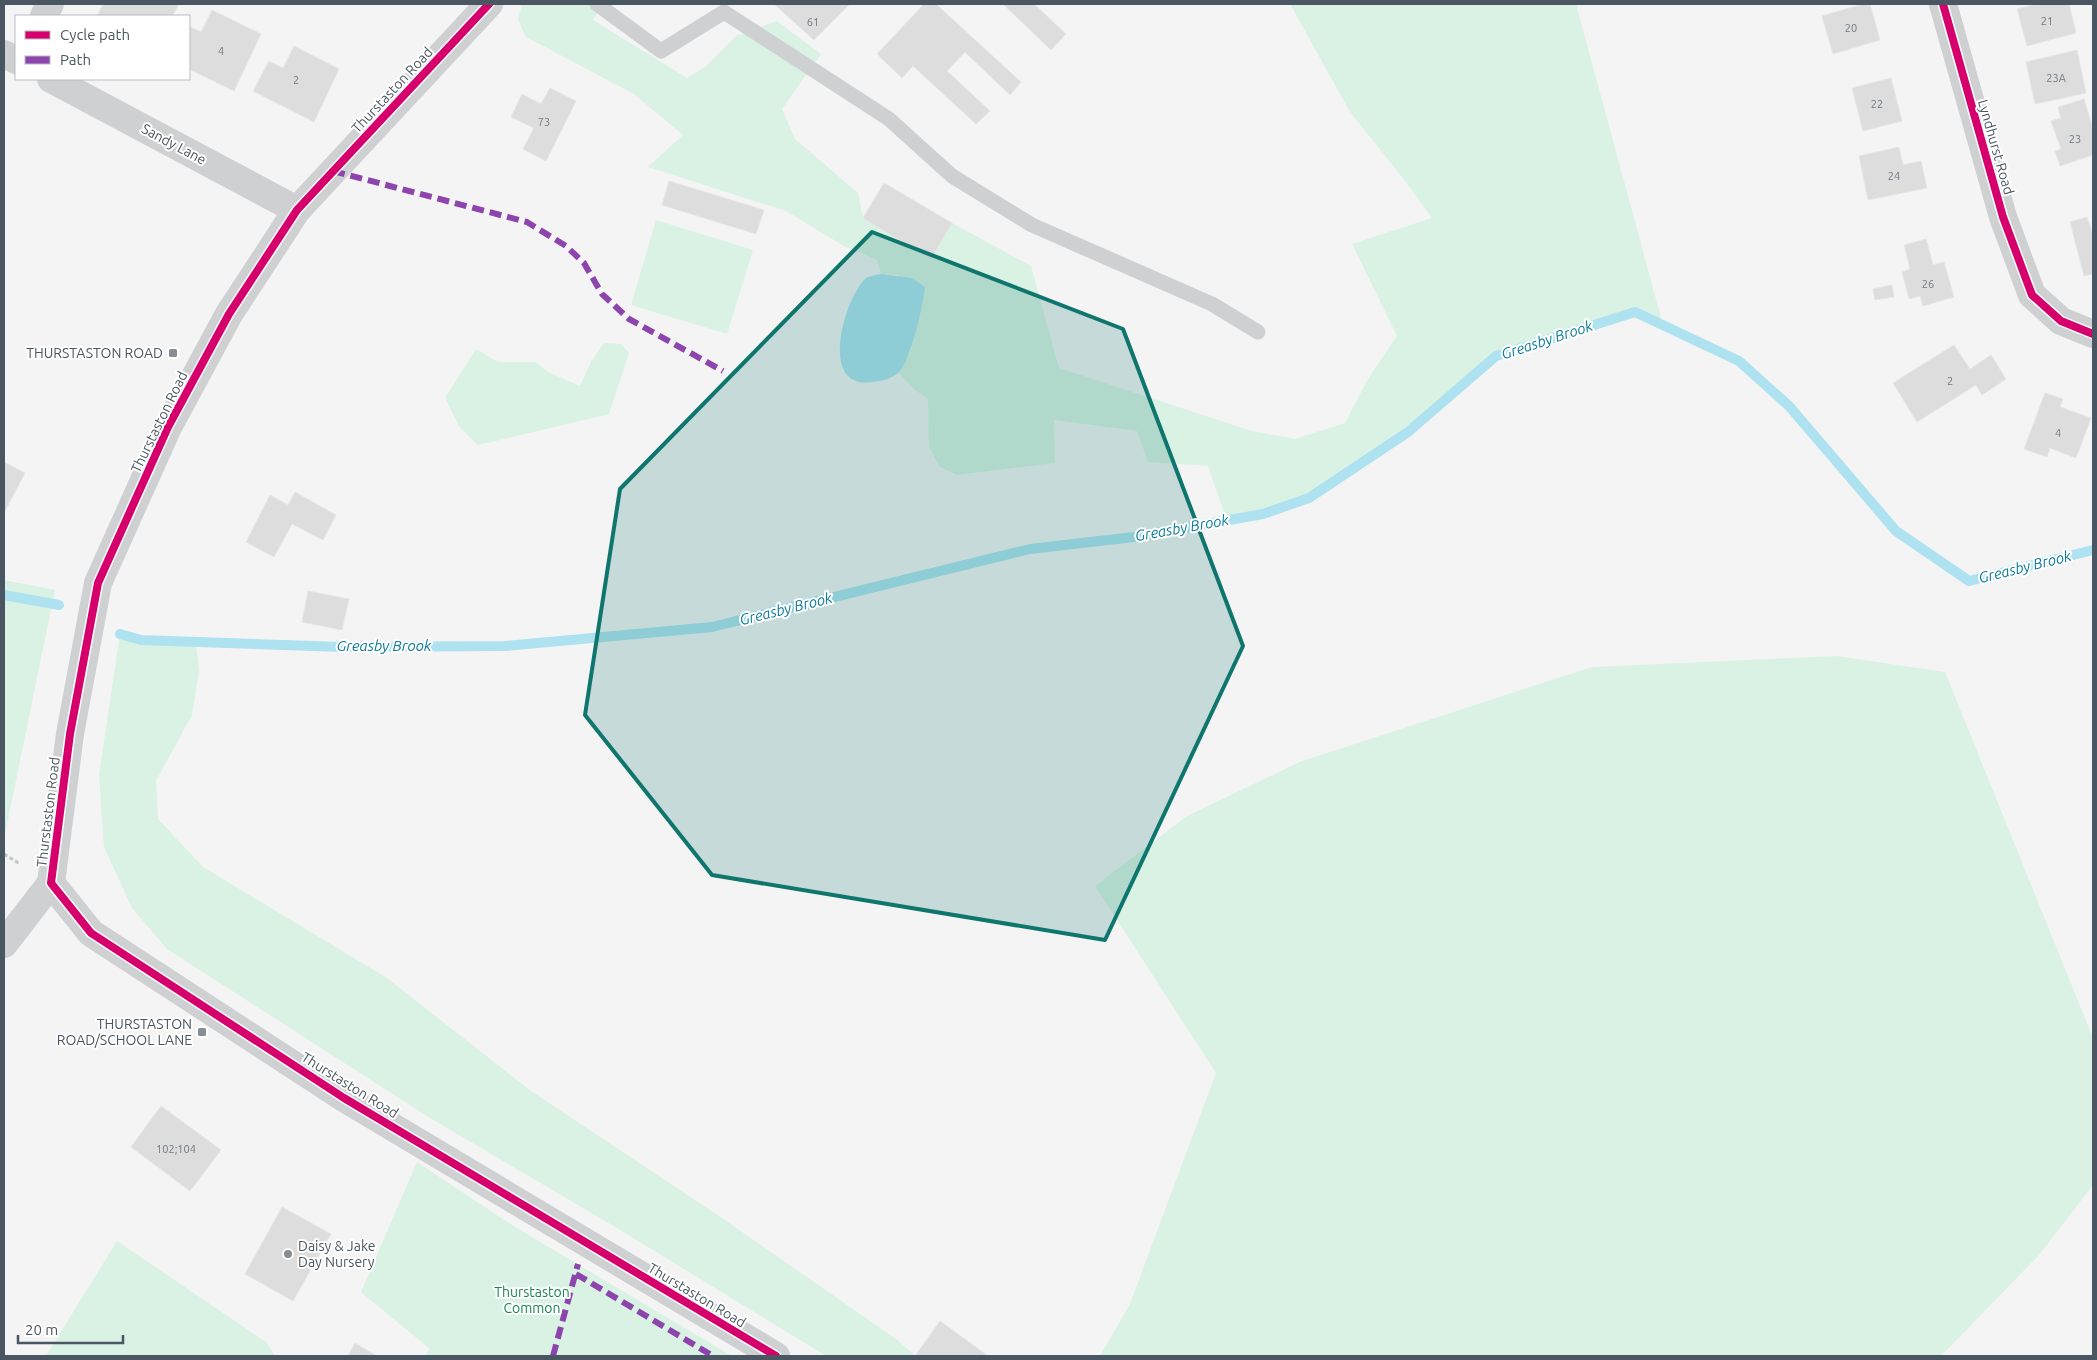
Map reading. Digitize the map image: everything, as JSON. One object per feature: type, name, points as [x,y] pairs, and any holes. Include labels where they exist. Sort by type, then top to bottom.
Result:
[{"type":"street","name":"Thurstaston Road","points":[[489,4],[298,210],[230,314],[168,427],[98,583],[70,734],[51,883],[91,933],[99,939],[344,1098],[776,1356]]},
{"type":"street","name":"Lyndhurst Road","points":[[1943,4],[2003,218],[2032,295],[2061,321],[2093,334]]},
{"type":"street","name":"Sandy Lane","points":[[54,80],[298,210]]},
{"type":"street","points":[[4,944],[51,883]]},
{"type":"lane","points":[[597,4],[661,51],[724,12],[889,119],[952,176],[1032,225],[1212,304],[1258,332]]},
{"type":"highlighted area","points":[[872,232],[1123,329],[1243,646],[1105,940],[712,875],[585,715],[620,489]]},
{"type":"green space","points":[[522,4],[603,4],[593,20],[687,78],[705,67],[736,36],[777,21],[821,54],[782,109],[795,139],[858,193],[863,218],[931,258],[952,223],[1031,266],[1059,368],[1252,431],[1295,439],[1345,423],[1369,377],[1397,336],[1352,244],[1432,218],[1350,112],[1290,4],[1576,4],[1663,325],[1635,312],[1496,356],[1408,432],[1309,498],[1263,514],[1227,521],[1208,466],[1148,462],[1137,431],[1054,420],[1055,463],[956,475],[940,467],[929,447],[928,399],[915,390],[898,372],[911,351],[916,327],[898,275],[881,274],[877,260],[844,246],[786,211],[648,167],[683,135],[634,94],[526,37],[518,20]]},
{"type":"green space","points":[[656,220],[753,250],[727,334],[631,305]]},
{"type":"green space","points":[[604,343],[621,344],[629,353],[609,414],[478,445],[460,428],[445,398],[476,349],[498,362],[535,362],[548,372],[580,386],[591,362]]},
{"type":"green space","points":[[4,580],[55,590],[4,839]]},
{"type":"green space","points":[[120,634],[141,640],[196,642],[199,671],[192,715],[156,781],[158,819],[203,867],[387,978],[531,1091],[722,1218],[896,1339],[916,1356],[826,1356],[617,1228],[430,1118],[167,949],[132,908],[104,847],[99,775]]},
{"type":"green space","points":[[1836,656],[1945,672],[2093,1038],[2093,1185],[2039,1255],[1941,1356],[1100,1356],[1130,1304],[1216,1073],[1095,886],[1187,816],[1302,761],[1592,667]]},
{"type":"green space","name":"Thurstaston Common","points":[[417,1162],[515,1227],[732,1356],[425,1356],[430,1349],[361,1292]]},
{"type":"green space","points":[[117,1241],[266,1342],[275,1356],[46,1356]]},
{"type":"water","points":[[881,274],[912,278],[925,287],[922,306],[912,345],[903,367],[892,377],[883,380],[860,382],[848,376],[843,367],[840,355],[842,328],[852,300],[865,279]]},
{"type":"building","points":[[103,4],[179,4],[173,15],[98,15]]},
{"type":"building","points":[[774,4],[850,4],[814,40]]},
{"type":"building","points":[[924,4],[936,4],[1021,82],[1010,95],[965,52],[947,71],[990,111],[976,124],[913,66],[902,78],[877,54]]},
{"type":"building","points":[[1003,4],[1034,4],[1066,34],[1051,50]]},
{"type":"building","points":[[1863,4],[1870,4],[1880,40],[1833,54],[1822,16]]},
{"type":"building","points":[[2037,4],[2069,4],[2076,33],[2027,46],[2017,9]]},
{"type":"building","points":[[212,10],[261,34],[234,91],[190,69],[190,27],[201,32]]},
{"type":"building","points":[[294,46],[339,69],[314,122],[253,91],[269,61],[283,68]]},
{"type":"building","points":[[2077,50],[2086,93],[2035,104],[2026,62]]},
{"type":"building","points":[[1891,78],[1902,121],[1863,131],[1852,88]]},
{"type":"building","points":[[550,88],[576,101],[546,161],[523,149],[534,128],[511,117],[522,94],[541,104]]},
{"type":"building","points":[[2084,99],[2093,129],[2093,155],[2060,166],[2055,151],[2061,149],[2051,121],[2061,118],[2058,107]]},
{"type":"building","points":[[1899,147],[1903,165],[1921,161],[1927,188],[1868,200],[1859,156]]},
{"type":"building","points":[[669,181],[764,210],[756,234],[662,205]]},
{"type":"building","points":[[884,183],[952,223],[931,259],[863,218]]},
{"type":"building","points":[[2087,217],[2093,235],[2093,274],[2084,276],[2070,222]]},
{"type":"building","points":[[1926,239],[1933,265],[1944,262],[1954,297],[1923,306],[1920,296],[1909,299],[1902,272],[1910,269],[1904,245]]},
{"type":"building","points":[[1892,285],[1894,297],[1875,300],[1873,289]]},
{"type":"building","points":[[1954,345],[1970,369],[1991,355],[2006,379],[1982,395],[1976,385],[1917,422],[1893,383]]},
{"type":"building","points":[[2045,393],[2063,399],[2060,407],[2091,418],[2076,458],[2050,448],[2047,457],[2024,449]]},
{"type":"building","points":[[4,462],[25,473],[5,511],[4,510]]},
{"type":"building","points":[[295,492],[336,515],[323,540],[292,524],[274,557],[246,542],[270,495],[288,505]]},
{"type":"building","points":[[308,591],[349,599],[342,630],[302,622]]},
{"type":"building","points":[[161,1106],[221,1150],[190,1191],[131,1147]]},
{"type":"building","name":"Daisy & Jake Day Nursery","points":[[282,1207],[331,1234],[293,1301],[245,1274]]},
{"type":"building","points":[[940,1321],[988,1356],[915,1356]]},
{"type":"building","points":[[355,1343],[377,1356],[348,1356]]},
{"type":"waterway","name":"Greasby Brook","points":[[120,634],[141,640],[342,647],[506,646],[712,627],[1030,549],[1134,537],[1263,514],[1309,498],[1408,432],[1496,356],[1635,312],[1739,361],[1789,406],[1896,531],[1969,581],[2093,550]]},
{"type":"waterway","name":"Greasby Brook","points":[[4,595],[59,605]]},
{"type":"marked path","points":[[333,171],[527,222],[566,246],[584,263],[602,294],[629,319],[723,371]]},
{"type":"marked path","points":[[553,1356],[578,1264]]},
{"type":"marked path","points":[[576,1274],[713,1356]]},
{"type":"cycle path","points":[[489,4],[297,210],[229,314],[168,427],[98,583],[70,734],[51,883],[91,933],[344,1098],[776,1356]]},
{"type":"cycle path","points":[[1943,4],[2003,217],[2032,295],[2061,321],[2093,334]]},
{"type":"place","name":"THURSTASTON ROAD","points":[[173,353]]},
{"type":"place","name":"THURSTASTON ROAD/SCHOOL LANE","points":[[202,1032]]},
{"type":"place","name":"Daisy & Jake Day Nursery","points":[[288,1254]]}]
